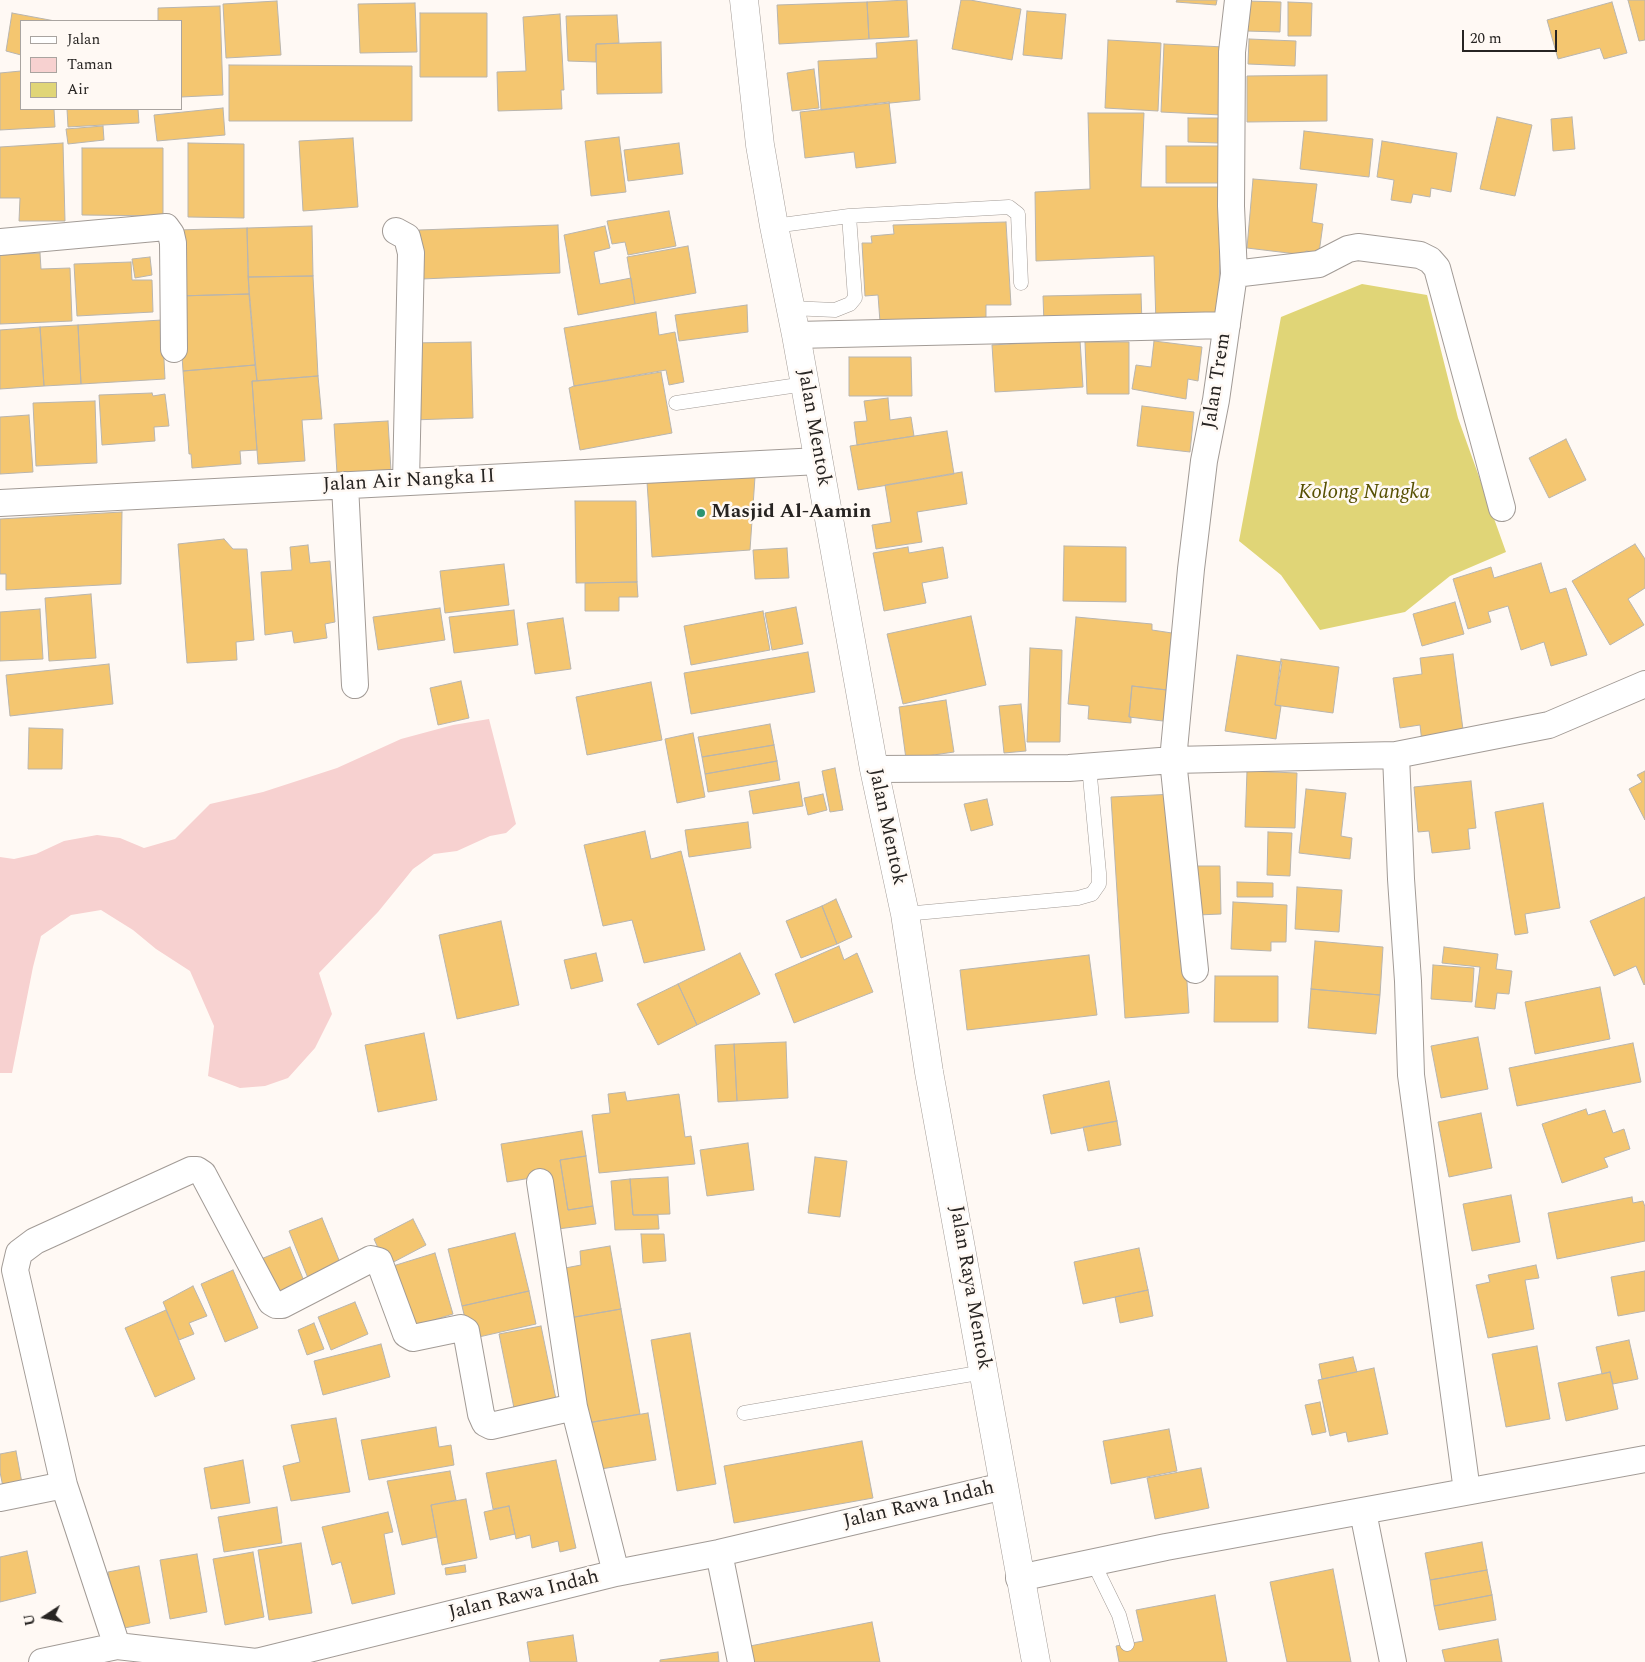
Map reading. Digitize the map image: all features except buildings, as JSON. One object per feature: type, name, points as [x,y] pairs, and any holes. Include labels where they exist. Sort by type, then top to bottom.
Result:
[{"type":"highway","name":"Jalan Mentok","points":[[744,0],[760,145],[774,226],[796,335],[874,769],[905,914]]},
{"type":"highway","name":"Jalan Raya Mentok","points":[[905,914],[928,1072],[1036,1662]]},
{"type":"street","name":"Jalan Trem","points":[[1195,970],[1173,760],[1190,569],[1204,461],[1216,400],[1234,274],[1231,206],[1232,52],[1238,0]]},
{"type":"street","points":[[0,242],[166,227],[171,234],[173,242],[174,349]]},
{"type":"street","points":[[396,231],[407,237],[411,253],[406,482]]},
{"type":"street","points":[[1234,274],[1319,264],[1348,249],[1358,247],[1420,255],[1430,260],[1437,268],[1502,508]]},
{"type":"street","points":[[796,335],[1227,325]]},
{"type":"street","name":"Jalan Air Nangka II","points":[[0,503],[819,461]]},
{"type":"street","points":[[345,486],[355,685]]},
{"type":"street","points":[[874,769],[1069,768],[1173,760],[1396,755],[1549,725],[1645,684]]},
{"type":"street","points":[[1396,755],[1411,1075],[1467,1491]]},
{"type":"street","points":[[117,1646],[64,1485],[15,1270],[19,1253],[35,1241],[186,1171],[197,1170],[203,1174],[271,1302],[276,1305],[282,1305],[371,1259],[379,1261],[406,1334],[413,1338],[461,1328],[466,1331],[480,1414],[486,1422],[492,1426],[574,1407]]},
{"type":"street","points":[[540,1182],[574,1407],[616,1573]]},
{"type":"street","points":[[1020,1578],[1166,1547],[1645,1459]]},
{"type":"street","points":[[0,1498],[64,1485]]},
{"type":"street","name":"Jalan Rawa Indah","points":[[42,1662],[117,1646],[256,1662],[616,1573],[719,1553],[1004,1486]]},
{"type":"street","points":[[1363,1512],[1393,1662]]},
{"type":"street","points":[[719,1553],[741,1662]]},
{"type":"lane","points":[[774,226],[849,216],[1009,207],[1018,214],[1022,283]]},
{"type":"lane","points":[[790,308],[835,310],[850,304],[855,298],[849,216]]},
{"type":"lane","points":[[676,403],[805,384]]},
{"type":"lane","points":[[905,914],[1078,898],[1092,894],[1099,884],[1100,873],[1090,766]]},
{"type":"lane","points":[[744,1413],[984,1372]]},
{"type":"lane","points":[[1093,1562],[1119,1615],[1127,1644]]},
{"type":"green space","points":[[489,719],[516,824],[506,833],[490,836],[457,851],[434,854],[413,869],[378,912],[319,973],[332,1014],[315,1048],[288,1078],[265,1086],[240,1088],[208,1076],[214,1026],[190,971],[156,949],[133,930],[101,910],[71,915],[41,936],[12,1073],[0,1073],[0,857],[14,859],[36,854],[64,841],[97,835],[120,838],[144,848],[175,839],[210,804],[263,792],[337,768],[401,739],[453,725]]},
{"type":"water","name":"Kolong Nangka","points":[[1362,284],[1427,295],[1458,418],[1506,552],[1450,576],[1405,612],[1320,630],[1281,575],[1239,541],[1281,317]]},
{"type":"place","name":"Masjid Al-Aamin","points":[[701,513]]}]
